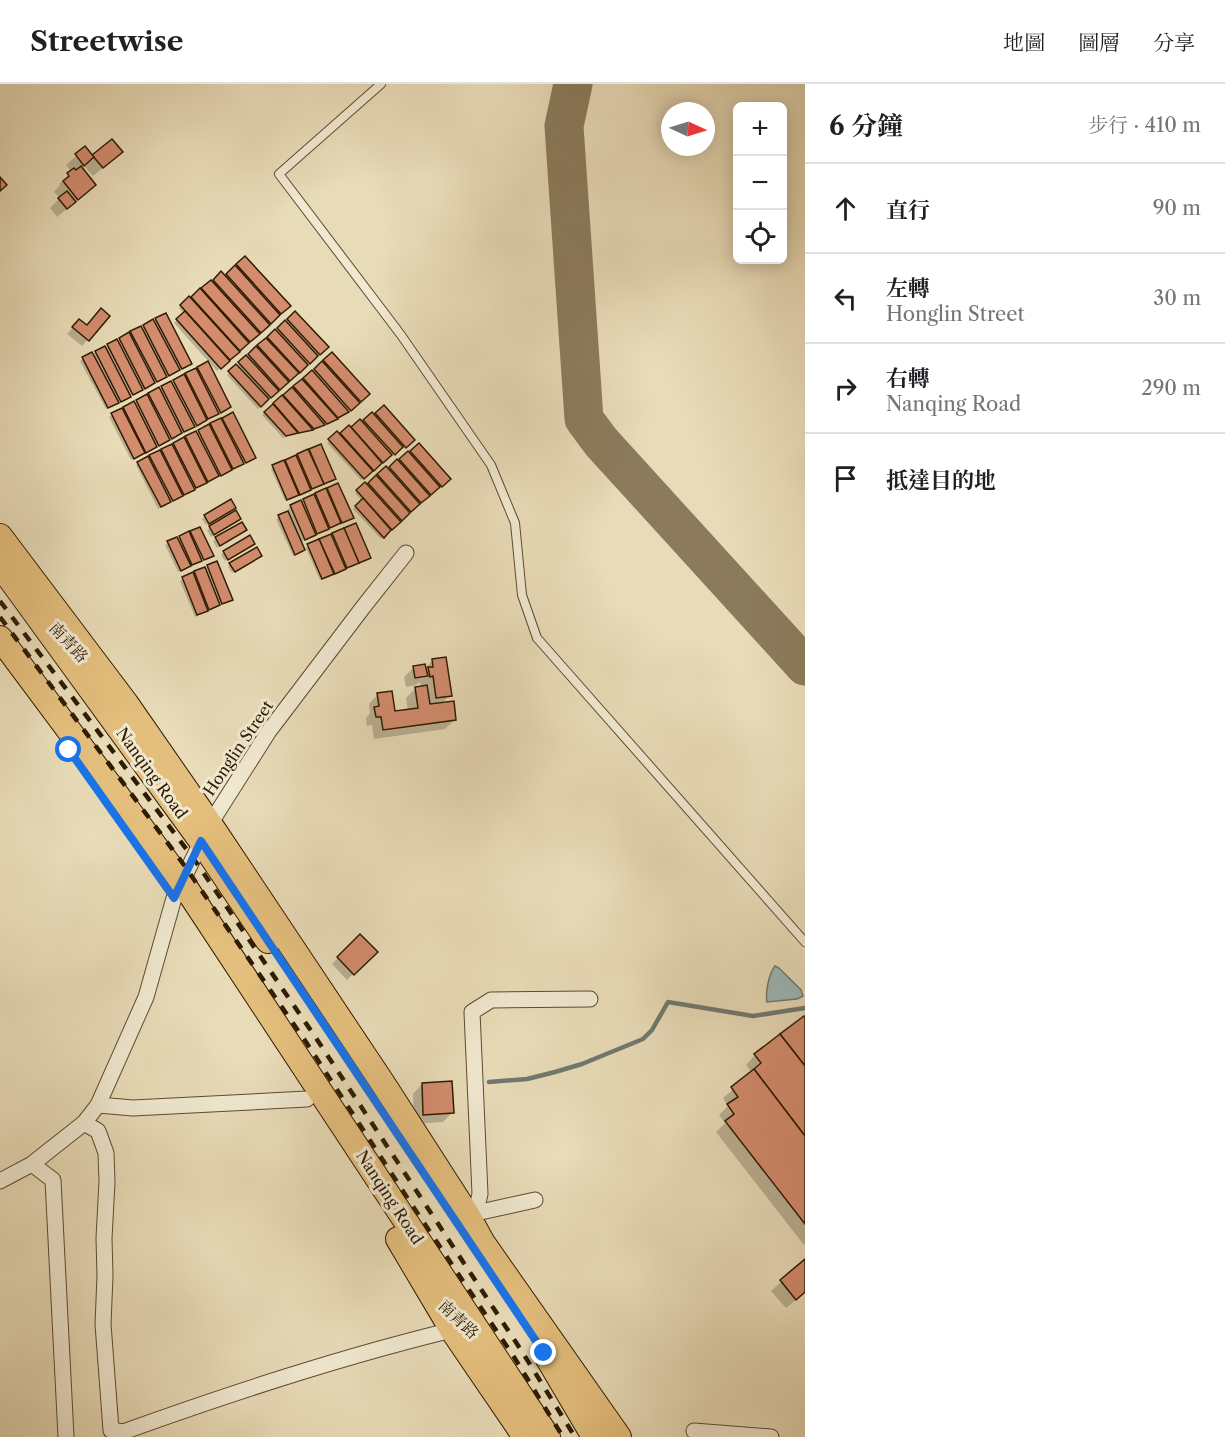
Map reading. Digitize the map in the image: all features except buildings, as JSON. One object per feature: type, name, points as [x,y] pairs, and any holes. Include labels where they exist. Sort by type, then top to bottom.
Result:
[{"type":"main road","points":[[0,536],[126,703],[205,832],[382,1082],[475,1219],[513,1287],[544,1353]]},
{"type":"main road","name":"南青路","points":[[6,573],[126,703]]},
{"type":"main road","name":"Nanqing Road","points":[[6,573],[205,832],[544,1353],[594,1437]]},
{"type":"main road","name":"Nanqing Road","points":[[0,638],[178,890],[490,1348],[548,1437]]},
{"type":"main road","points":[[0,643],[63,742]]},
{"type":"main road","points":[[0,662],[178,890],[307,1100],[415,1266],[452,1330],[525,1437]]},
{"type":"main road","points":[[513,1287],[619,1437]]},
{"type":"main road","name":"南青路","points":[[429,1289],[490,1348]]},
{"type":"street","name":"Honglin Street","points":[[0,1181],[32,1164],[84,1123],[98,1105],[146,997],[178,890],[205,832],[269,731],[406,553]]},
{"type":"street","points":[[535,1200],[475,1219],[480,1194],[472,1012],[490,1000],[590,999]]},
{"type":"street","points":[[98,1105],[133,1108],[307,1100]]},
{"type":"street","points":[[84,1123],[98,1131],[106,1153],[103,1324],[111,1430],[123,1434],[200,1404],[325,1364],[452,1330]]},
{"type":"street","points":[[32,1164],[53,1180],[66,1437]]},
{"type":"street","points":[[694,1431],[771,1437]]},
{"type":"lane","points":[[381,84],[279,174],[400,335],[491,465],[515,523],[522,596],[537,638],[805,942]]},
{"type":"water","points":[[775,966],[801,990],[803,996],[797,999],[767,1002],[768,983]]},
{"type":"waterway","points":[[489,1082],[527,1079],[555,1072],[582,1064],[643,1039],[652,1030],[668,1002],[753,1016],[805,1008]]},
{"type":"taxiway","points":[[573,84],[564,126],[584,419],[601,442],[805,666]]},
{"type":"railway","points":[[0,601],[196,862],[314,1035],[521,1350],[575,1437]]},
{"type":"railway","points":[[0,617],[184,865],[306,1042],[514,1357],[563,1437]]},
{"type":"route","points":[[69,750],[174,898],[201,841],[544,1353]]}]
